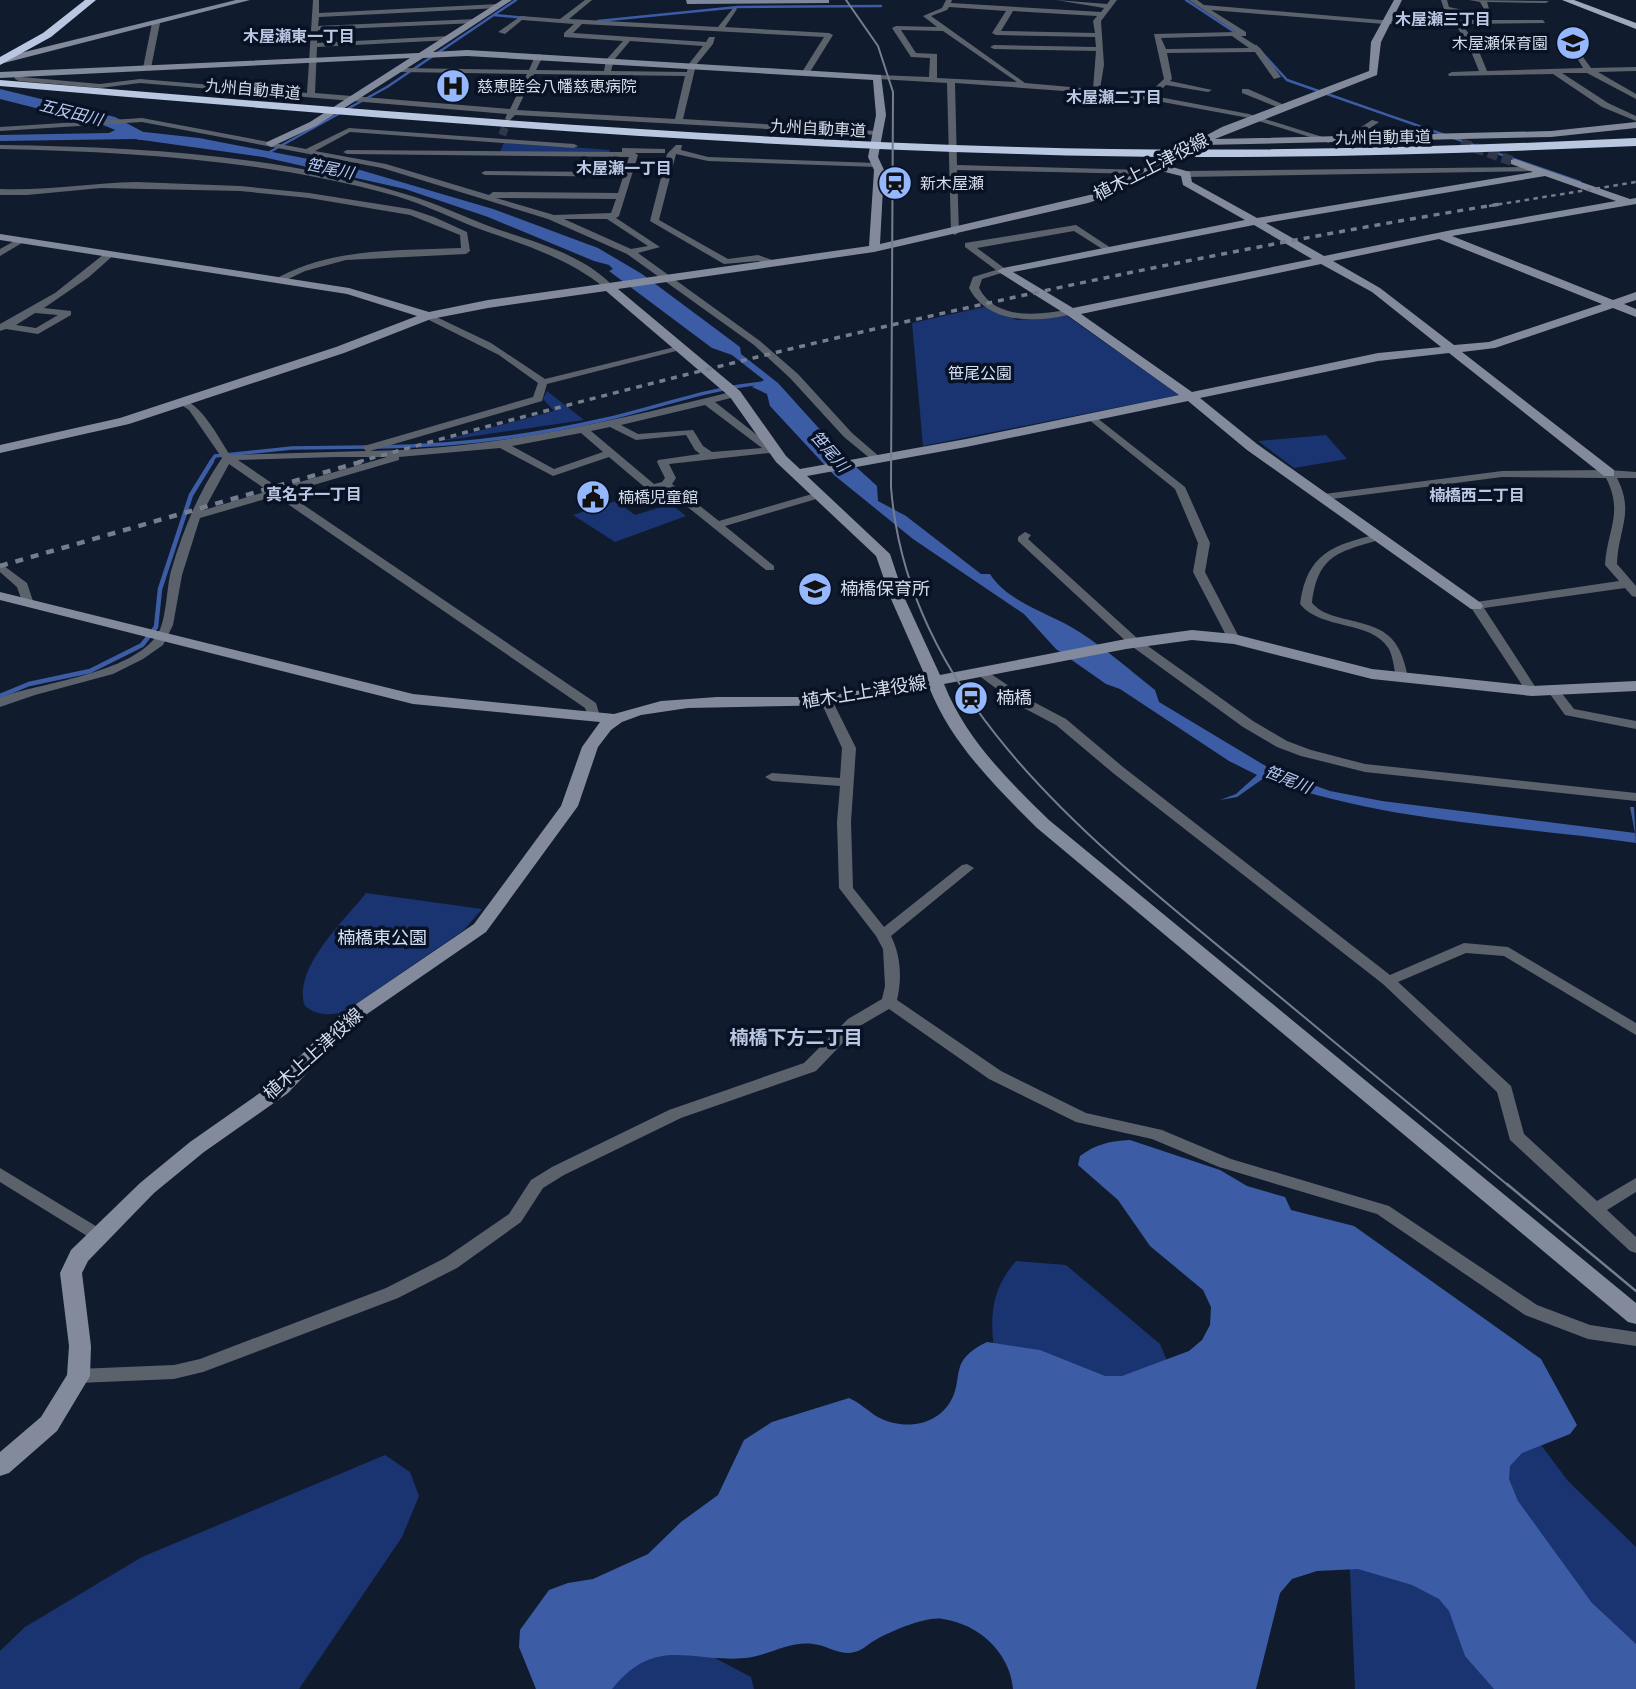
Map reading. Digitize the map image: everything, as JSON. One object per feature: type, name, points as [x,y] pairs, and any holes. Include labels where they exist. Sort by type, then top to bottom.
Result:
[{"type":"highway","points":[[1,61],[47,35],[91,0]]},
{"type":"highway","name":"九州自動車道","points":[[0,83],[311,113],[349,121],[840,148],[1227,157],[1492,152],[1636,142]]},
{"type":"highway","name":"九州自動車道","points":[[0,89],[117,96]]},
{"type":"highway","name":"九州自動車道","points":[[1227,157],[1459,141],[1514,158],[1636,148]]},
{"type":"main road","points":[[1566,0],[1636,26]]},
{"type":"street","points":[[1,61],[246,0]]},
{"type":"street","points":[[310,95],[316,0]]},
{"type":"street","points":[[562,21],[589,0]]},
{"type":"street","points":[[1059,0],[1112,3]]},
{"type":"street","points":[[1192,0],[1253,41],[1248,42]]},
{"type":"street","name":"植木上上津役線","points":[[611,286],[874,249],[1084,201],[1253,117],[1326,94],[1374,73],[1376,41],[1398,0]]},
{"type":"street","points":[[1444,0],[1446,8],[1451,10],[1488,11],[1483,1]]},
{"type":"street","points":[[1472,0],[1546,1]]},
{"type":"street","points":[[1022,85],[1020,81],[943,29],[927,14],[945,9],[948,2],[1099,18]]},
{"type":"street","points":[[316,15],[504,3]]},
{"type":"street","points":[[278,145],[409,70],[450,38],[504,3]]},
{"type":"street","points":[[1096,90],[1099,80],[1099,18],[1112,3]]},
{"type":"street","points":[[1202,7],[1384,22],[1543,22]]},
{"type":"street","points":[[1011,8],[996,33],[1099,35]]},
{"type":"street","points":[[683,132],[682,122],[691,69],[734,9]]},
{"type":"street","points":[[1006,16],[1099,18]]},
{"type":"street","points":[[502,32],[521,18],[829,35],[806,72]]},
{"type":"street","points":[[316,28],[476,21]]},
{"type":"street","points":[[580,22],[567,35],[709,44]]},
{"type":"street","points":[[147,68],[156,23]]},
{"type":"street","points":[[1458,23],[1472,44],[1484,73]]},
{"type":"street","points":[[933,80],[934,56],[914,55],[896,28],[943,29]]},
{"type":"street","points":[[1149,97],[1168,79],[1157,36],[1234,34],[1257,50],[1277,77]]},
{"type":"street","points":[[314,45],[450,38]]},
{"type":"street","points":[[607,73],[610,60],[628,39]]},
{"type":"street","points":[[994,47],[1099,49]]},
{"type":"street","points":[[1575,48],[1588,70],[1636,98]]},
{"type":"street","points":[[1163,51],[1213,54],[1257,50]]},
{"type":"street","points":[[0,75],[430,54],[610,60],[691,69]]},
{"type":"street","points":[[510,116],[539,56]]},
{"type":"street","points":[[409,70],[607,73],[691,69],[806,72],[1096,90],[1253,117],[1326,141]]},
{"type":"street","points":[[1452,74],[1636,69]]},
{"type":"street","points":[[1555,71],[1599,101],[1636,119]]},
{"type":"street","points":[[18,75],[19,79],[100,86],[140,81],[310,95],[510,116],[877,133]]},
{"type":"street","points":[[874,249],[877,165],[873,157],[881,115],[878,77]]},
{"type":"street","points":[[951,81],[954,232],[1003,271],[1071,312],[1191,397],[1252,447],[1476,606],[1532,691]]},
{"type":"street","points":[[1165,83],[1208,90]]},
{"type":"street","points":[[1245,91],[1285,107]]},
{"type":"street","points":[[1599,101],[1636,98]]},
{"type":"street","points":[[0,129],[142,120],[383,166],[551,217],[630,252],[780,362],[833,421],[873,458]]},
{"type":"street","points":[[311,151],[349,121]]},
{"type":"street","points":[[325,128],[349,121],[634,153]]},
{"type":"street","points":[[1347,140],[1375,122]]},
{"type":"street","points":[[1203,142],[1459,141],[1636,125]]},
{"type":"street","points":[[481,194],[485,173],[501,138]]},
{"type":"street","points":[[0,147],[157,151],[299,172],[401,196],[569,261],[611,286]]},
{"type":"street","points":[[776,263],[758,258],[727,262],[654,221],[671,154],[677,149],[708,159],[877,165]]},
{"type":"street","points":[[311,151],[493,154],[662,151]]},
{"type":"street","points":[[611,219],[615,216],[634,153]]},
{"type":"street","points":[[1514,158],[1532,169],[1633,202]]},
{"type":"street","points":[[953,167],[1149,169],[1186,174],[1532,169]]},
{"type":"street","points":[[485,173],[627,175]]},
{"type":"street","points":[[1545,173],[1254,222],[1003,271],[978,277],[974,288],[980,299],[1012,315],[1049,317],[1442,236],[1633,202]]},
{"type":"street","points":[[1186,174],[1187,183],[1322,262],[1376,290],[1609,473],[1620,490],[1624,512],[1611,548],[1611,565],[1625,584],[1636,593]]},
{"type":"street","points":[[0,191],[53,192],[95,186],[226,186],[338,198],[381,209],[410,212],[464,234],[487,228]]},
{"type":"street","points":[[0,202],[16,193]]},
{"type":"street","points":[[481,194],[621,196]]},
{"type":"street","points":[[551,217],[611,219],[656,247],[630,252]]},
{"type":"street","points":[[971,246],[1076,228],[1110,250]]},
{"type":"street","points":[[282,279],[297,270],[334,258],[466,251],[464,234]]},
{"type":"street","points":[[1442,236],[1636,313]]},
{"type":"street","points":[[0,237],[349,291],[428,316],[505,353],[543,382]]},
{"type":"street","points":[[0,253],[23,240]]},
{"type":"street","points":[[0,328],[34,310],[96,267],[111,253]]},
{"type":"street","points":[[0,449],[124,421],[340,350],[428,316],[611,286]]},
{"type":"street","name":"植木上上津役線","points":[[0,1466],[49,1424],[78,1376],[80,1346],[71,1273],[79,1256],[147,1188],[197,1147],[281,1088],[347,1019],[480,928],[569,806],[577,787],[582,761],[591,743],[615,719],[682,704],[827,702],[935,681],[898,599],[883,554],[819,495],[802,472],[775,453],[735,394],[611,286]]},
{"type":"street","points":[[802,472],[1092,417],[1370,359],[1452,351],[1510,341],[1636,296]]},
{"type":"street","points":[[14,321],[9,327],[38,331],[68,313],[34,310]]},
{"type":"street","points":[[0,319],[14,321]]},
{"type":"street","points":[[543,382],[683,348]]},
{"type":"street","points":[[350,452],[529,404],[538,399],[543,382]]},
{"type":"street","points":[[227,458],[350,452],[410,453],[501,444],[614,425],[735,394]]},
{"type":"street","points":[[707,401],[775,453]]},
{"type":"street","points":[[184,402],[193,408],[227,458],[591,706],[594,716]]},
{"type":"street","points":[[1092,417],[1180,487],[1204,543],[1199,572],[1234,639]]},
{"type":"street","points":[[614,425],[636,437],[689,432],[699,448],[708,454],[722,457],[775,453]]},
{"type":"street","points":[[584,431],[652,488],[666,484],[671,478],[662,462],[708,454]]},
{"type":"street","points":[[501,444],[553,473],[610,453]]},
{"type":"street","points":[[195,516],[410,453]]},
{"type":"street","points":[[0,703],[39,689],[107,672],[145,652],[163,637],[177,574],[195,516],[204,494],[227,458]]},
{"type":"street","points":[[1324,497],[1502,474],[1636,475]]},
{"type":"street","points":[[666,484],[770,568]]},
{"type":"street","points":[[717,525],[819,495]]},
{"type":"street","points":[[1025,535],[1022,539],[1046,564],[1130,643],[1248,724],[1306,753],[1365,768],[1636,797]]},
{"type":"street","points":[[1378,537],[1328,552],[1307,579],[1306,604],[1320,616],[1356,623],[1385,640],[1394,647],[1402,677]]},
{"type":"street","points":[[0,566],[23,586],[27,601]]},
{"type":"street","points":[[1476,606],[1625,584]]},
{"type":"street","points":[[0,596],[413,699],[615,719]]},
{"type":"street","points":[[1636,686],[1532,691],[1402,677],[1331,666],[1234,639],[1192,635],[1130,643],[935,681],[942,703],[965,738],[1012,793],[1071,849],[1636,1316]]},
{"type":"street","points":[[988,671],[1025,704],[1061,722],[1159,803],[1388,981],[1505,1090],[1516,1136],[1636,1248]]},
{"type":"street","points":[[1553,690],[1570,712],[1636,725]]},
{"type":"street","points":[[78,1376],[174,1372],[203,1365],[392,1293],[450,1263],[515,1218],[537,1184],[558,1171],[675,1114],[810,1067],[853,1023],[889,1002],[893,986],[890,949],[883,935],[846,888],[846,783],[849,748],[827,702]]},
{"type":"street","points":[[772,777],[846,783]]},
{"type":"street","points":[[883,935],[967,868]]},
{"type":"street","points":[[1388,981],[1464,948],[1508,952],[1636,1030]]},
{"type":"street","points":[[889,1002],[995,1075],[1082,1118],[1156,1134],[1238,1167],[1383,1210],[1531,1310],[1588,1332],[1636,1339]]},
{"type":"street","points":[[0,1174],[98,1235]]},
{"type":"street","points":[[1595,1210],[1636,1184]]},
{"type":"green space","points":[[504,142],[610,150],[608,154],[500,152]]},
{"type":"green space","name":"笹尾公園","points":[[984,307],[1017,320],[1067,316],[1179,395],[923,446],[912,323]]},
{"type":"green space","points":[[547,391],[584,420],[441,441],[554,411],[543,399]]},
{"type":"green space","points":[[1326,435],[1347,459],[1294,468],[1258,441]]},
{"type":"green space","points":[[616,501],[635,515],[671,504],[686,516],[615,542],[573,515]]},
{"type":"green space","name":"楠橋東公園","points":[[366,893],[482,909],[464,930],[346,1011],[335,1014],[314,1012],[305,1006],[303,992],[306,977],[322,946]]},
{"type":"green space","points":[[1016,1261],[1066,1265],[1160,1344],[1174,1378],[1176,1400],[994,1350],[994,1303],[1001,1282]]},
{"type":"green space","points":[[1493,1381],[1568,1481],[1636,1547],[1636,1689],[1355,1689],[1349,1549]]},
{"type":"green space","points":[[385,1455],[410,1472],[419,1496],[402,1537],[299,1689],[0,1689],[0,1651],[25,1627],[142,1557]]},
{"type":"green space","points":[[686,1647],[715,1658],[751,1677],[754,1689],[576,1689],[597,1673]]},
{"type":"water","name":"笹尾川","points":[[117,129],[199,138],[350,167],[493,209],[598,248],[642,274],[740,347],[741,354],[778,383],[843,455],[877,486],[878,501],[906,516],[981,574],[990,574],[1020,601],[1070,626],[1110,653],[1155,690],[1159,702],[1274,771],[1330,791],[1382,801],[1635,833],[1630,807],[1634,807],[1636,843],[1401,813],[1309,793],[1264,778],[1237,797],[1220,800],[1236,794],[1257,775],[1229,761],[1120,689],[1106,684],[1056,649],[1024,614],[913,539],[834,475],[770,406],[767,394],[752,387],[764,380],[732,355],[712,348],[609,271],[613,269],[609,265],[488,217],[405,189],[263,157],[135,139],[0,141],[0,135],[109,133]]},
{"type":"water","points":[[1130,1140],[1220,1170],[1247,1186],[1285,1197],[1291,1210],[1354,1226],[1541,1359],[1577,1425],[1570,1434],[1522,1453],[1510,1466],[1509,1479],[1518,1501],[1592,1603],[1636,1644],[1636,1689],[1494,1689],[1465,1656],[1449,1611],[1439,1599],[1412,1585],[1358,1569],[1317,1571],[1292,1579],[1280,1593],[1256,1689],[1013,1689],[1006,1663],[990,1642],[968,1627],[936,1619],[900,1628],[853,1652],[844,1653],[804,1644],[745,1658],[674,1655],[643,1662],[628,1672],[612,1689],[536,1689],[519,1647],[520,1630],[549,1590],[568,1583],[593,1579],[648,1554],[681,1522],[718,1495],[744,1440],[772,1422],[849,1398],[887,1421],[910,1425],[921,1423],[941,1413],[948,1405],[954,1394],[962,1362],[973,1350],[987,1342],[1040,1350],[1105,1376],[1122,1376],[1189,1351],[1202,1340],[1210,1325],[1211,1307],[1203,1290],[1150,1246],[1118,1200],[1078,1165],[1080,1156],[1098,1146]]},
{"type":"waterway","points":[[266,154],[387,87],[516,0]]},
{"type":"waterway","points":[[1186,0],[1239,35]]},
{"type":"waterway","points":[[598,21],[738,7],[881,6]]},
{"type":"waterway","points":[[494,15],[526,18]]},
{"type":"waterway","points":[[1256,46],[1287,80],[1580,182]]},
{"type":"waterway","name":"五反田川","points":[[0,94],[109,121],[140,135]]},
{"type":"waterway","points":[[378,447],[462,443],[518,436],[602,420],[723,389],[764,383]]},
{"type":"waterway","points":[[211,462],[215,456],[292,448],[368,447]]},
{"type":"waterway","points":[[0,696],[29,684],[90,671],[142,645],[156,627],[160,589],[191,495],[212,461]]},
{"type":"tunnel","points":[[502,135],[508,121]]},
{"type":"tunnel","points":[[1461,143],[1515,162]]},
{"type":"tram line","points":[[846,0],[878,46],[893,92],[891,487],[905,565],[933,637],[973,704],[1021,765],[1076,823],[1196,928],[1509,1186]]},
{"type":"tram line","points":[[1507,1184],[1636,1291]]},
{"type":"railway","points":[[1489,206],[1636,182]]},
{"type":"railway","points":[[358,462],[640,386],[925,317],[1212,256],[1500,204]]},
{"type":"railway","points":[[0,566],[364,461]]},
{"type":"place","name":"木屋瀬保育園","points":[[1573,43]]},
{"type":"place","name":"慈恵睦会八幡慈恵病院","points":[[453,86]]},
{"type":"place","name":"新木屋瀬","points":[[895,183]]},
{"type":"place","name":"楠橋児童館","points":[[593,497]]},
{"type":"place","name":"楠橋保育所","points":[[815,589]]},
{"type":"place","name":"楠橋","points":[[971,698]]},
{"type":"district","name":"木屋瀬三丁目","points":[[1443,19]]},
{"type":"district","name":"木屋瀬東一丁目","points":[[299,36]]},
{"type":"district","name":"木屋瀬二丁目","points":[[1114,97]]},
{"type":"district","name":"木屋瀬一丁目","points":[[624,168]]},
{"type":"district","name":"真名子一丁目","points":[[314,494]]},
{"type":"district","name":"楠橋西二丁目","points":[[1477,495]]},
{"type":"district","name":"楠橋下方二丁目","points":[[796,1037]]}]
